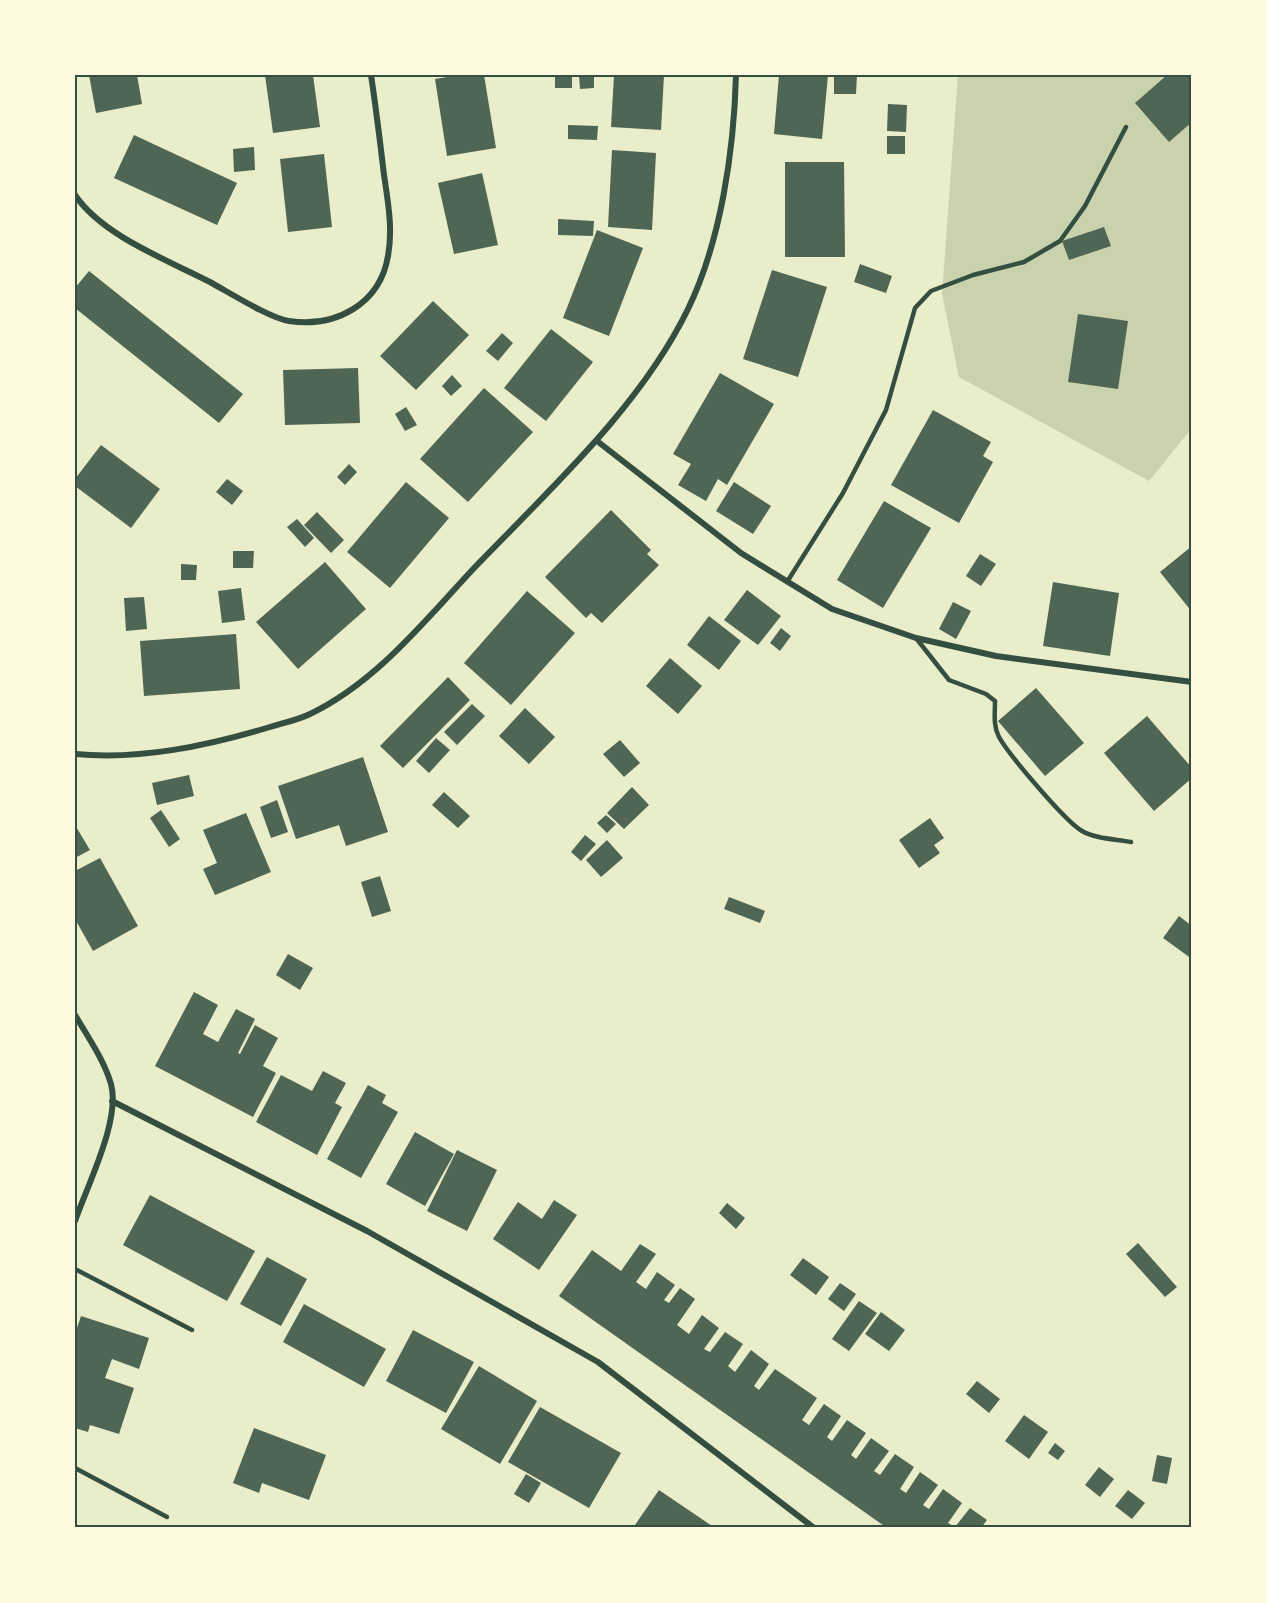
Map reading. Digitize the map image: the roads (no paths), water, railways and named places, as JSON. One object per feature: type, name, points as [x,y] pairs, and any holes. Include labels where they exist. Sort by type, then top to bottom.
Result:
[{"type":"street","points":[[75,195],[83,207],[126,239],[279,317],[288,321],[338,318],[367,301],[380,283],[388,258],[391,226],[372,75]]},
{"type":"street","points":[[75,754],[104,757],[170,751],[252,733],[308,715],[354,689],[396,650],[597,441],[646,377],[688,309],[713,246],[724,189],[736,75]]},
{"type":"street","points":[[597,441],[741,554],[832,609],[916,638],[996,656],[1192,682]]},
{"type":"street","points":[[75,1015],[103,1064],[112,1086],[110,1124],[75,1221]]},
{"type":"street","points":[[112,1101],[367,1231],[598,1362],[814,1528]]},
{"type":"lane","points":[[787,582],[843,493],[886,410],[915,309],[931,291],[973,275],[1024,262],[1060,241],[1085,207],[1126,127]]},
{"type":"lane","points":[[916,638],[948,680],[986,694],[995,701],[995,725],[999,737],[1031,778],[1081,830],[1098,837],[1131,842]]},
{"type":"lane","points":[[75,1269],[192,1330]]},
{"type":"lane","points":[[75,1468],[167,1517]]}]
